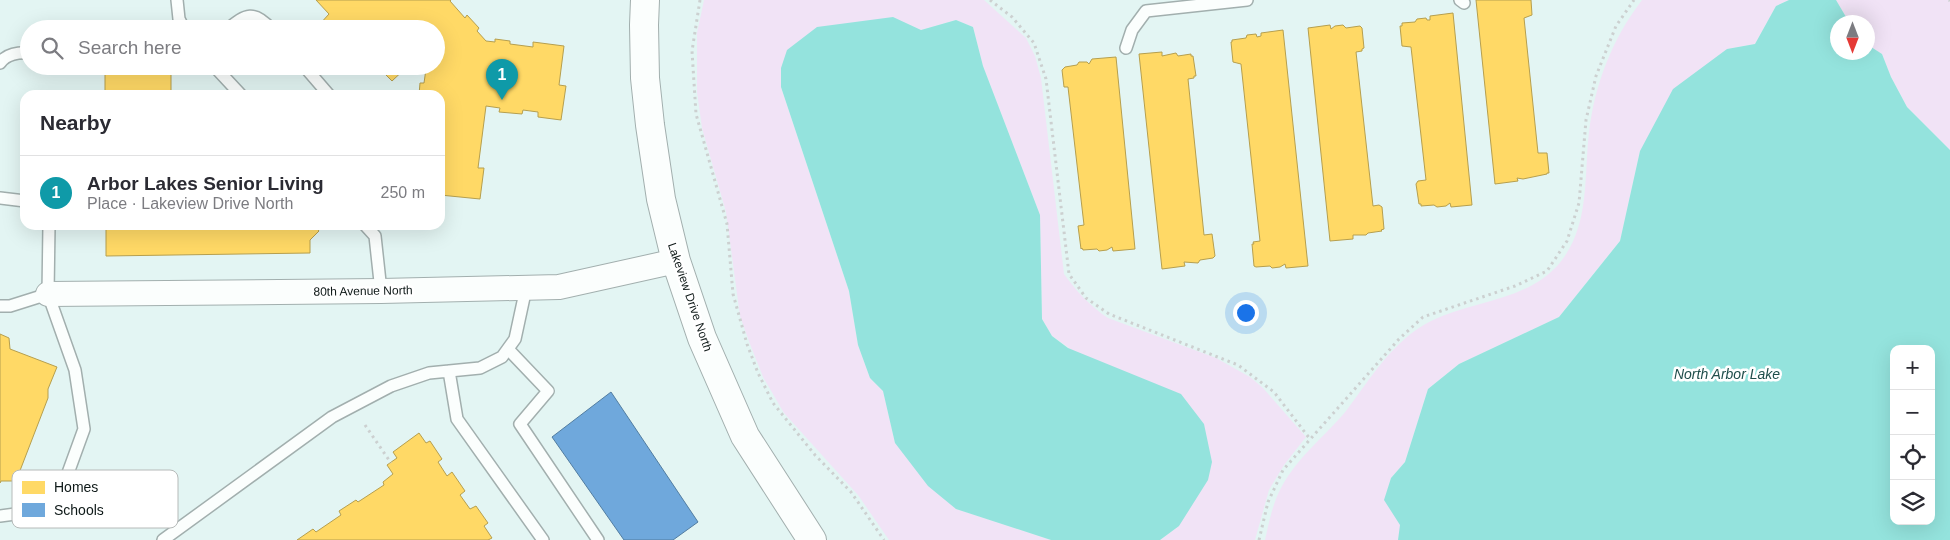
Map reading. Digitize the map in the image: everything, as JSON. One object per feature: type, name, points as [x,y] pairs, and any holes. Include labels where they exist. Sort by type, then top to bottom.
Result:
[{"type":"street","name":"Lakeview Drive North","points":[[646,0],[644,26],[645,69],[650,126],[661,199],[676,261],[702,338],[745,436],[802,537]]},
{"type":"street","name":"80th Avenue North","points":[[48,294],[381,291],[559,287],[676,261]]},
{"type":"lane","points":[[177,0],[180,20]]},
{"type":"lane","points":[[1126,48],[1132,30],[1146,11],[1247,0]]},
{"type":"lane","points":[[239,20],[253,16],[264,20]]},
{"type":"lane","points":[[0,63],[4,58],[20,52]]},
{"type":"lane","points":[[222,75],[236,90]]},
{"type":"lane","points":[[312,75],[325,90]]},
{"type":"lane","points":[[0,198],[20,200]]},
{"type":"lane","points":[[49,230],[48,294],[75,370],[84,429],[69,470]]},
{"type":"lane","points":[[370,230],[375,236],[381,291]]},
{"type":"lane","points":[[167,539],[332,417],[391,386],[429,373],[480,368],[502,357],[515,339],[526,288]]},
{"type":"lane","points":[[0,306],[10,306],[48,294]]},
{"type":"lane","points":[[508,349],[548,391],[520,424],[598,540]]},
{"type":"lane","points":[[449,371],[457,419],[543,540]]},
{"type":"path","points":[[700,0],[692,51],[692,82],[696,114],[727,224],[733,294],[747,344],[758,373],[773,403],[815,455],[851,492],[884,540]]},
{"type":"path","points":[[990,0],[1012,16],[1034,43],[1046,79],[1069,274],[1086,298],[1109,314],[1238,365],[1274,392],[1310,439]]},
{"type":"path","points":[[1259,540],[1268,502],[1283,470],[1399,339],[1423,316],[1516,286],[1547,270],[1567,241],[1579,203],[1586,120],[1596,76],[1616,26],[1634,0]]},
{"type":"path","points":[[364,425],[391,463]]},
{"type":"shaded area","points":[[704,0],[984,0],[1026,38],[1035,56],[1041,78],[1064,274],[1095,309],[1108,318],[1216,358],[1250,377],[1263,388],[1306,437],[1284,465],[1269,490],[1255,540],[1160,540],[1179,526],[1068,347],[1052,336],[1042,319],[1040,215],[983,66],[973,27],[956,20],[921,30],[892,17],[781,87],[849,291],[858,345],[870,378],[883,391],[895,443],[956,509],[1051,540],[889,540],[858,495],[784,413],[763,377],[740,316],[726,212],[702,128],[697,92],[697,33]]},
{"type":"shaded area","points":[[1642,0],[1789,0],[1776,6],[1755,44],[1727,49],[1640,151],[1620,241],[1559,317],[1459,364],[1428,389],[1405,462],[1391,478],[1385,500],[1401,525],[1398,540],[1265,540],[1276,499],[1288,475],[1346,411],[1374,373],[1405,338],[1431,321],[1448,314],[1518,292],[1549,274],[1562,260],[1571,246],[1582,215],[1589,132],[1600,79],[1622,30]]},
{"type":"shaded area","points":[[1836,0],[1950,0],[1950,150],[1907,107],[1891,77],[1882,54],[1875,50],[1875,15],[1845,15]]},
{"type":"water","name":"North Arbor Lake","points":[[1789,0],[1836,0],[1845,15],[1830,15],[1830,60],[1875,60],[1875,50],[1882,54],[1891,77],[1907,107],[1950,150],[1950,540],[1398,540],[1400,525],[1384,500],[1391,478],[1405,462],[1428,389],[1459,364],[1559,317],[1620,241],[1640,151],[1673,89],[1727,49],[1755,44],[1776,6]]},
{"type":"water","points":[[893,17],[921,30],[956,20],[973,27],[983,66],[1040,215],[1042,319],[1052,336],[1068,348],[1181,394],[1204,424],[1212,462],[1208,480],[1179,526],[1160,540],[1051,540],[956,509],[928,486],[895,443],[883,391],[870,378],[858,345],[849,291],[781,87],[781,68],[787,50],[817,27]]},
{"type":"building: Homes","points":[[316,0],[451,0],[465,18],[467,15],[479,28],[477,31],[486,41],[495,42],[495,39],[510,41],[510,44],[533,47],[533,42],[564,46],[559,85],[566,86],[561,120],[538,117],[538,112],[523,110],[522,114],[499,112],[500,108],[486,106],[478,168],[484,168],[480,199],[445,196],[445,90],[419,90],[420,83],[424,83],[425,75],[445,75],[445,20],[324,20],[329,14]]},
{"type":"building: Homes","points":[[1476,0],[1531,0],[1532,15],[1524,18],[1538,153],[1547,153],[1549,173],[1547,174],[1523,179],[1517,178],[1518,181],[1495,184]]},
{"type":"building: Homes","points":[[1453,13],[1472,205],[1451,207],[1450,203],[1446,206],[1437,207],[1434,205],[1421,206],[1419,204],[1416,184],[1418,181],[1426,180],[1411,47],[1402,46],[1400,26],[1402,26],[1402,23],[1415,22],[1417,19],[1426,18],[1430,20],[1430,16]]},
{"type":"building: Homes","points":[[1330,25],[1331,29],[1335,26],[1343,25],[1346,28],[1360,26],[1362,28],[1364,48],[1362,51],[1356,52],[1373,206],[1379,205],[1382,207],[1384,229],[1366,235],[1353,235],[1353,239],[1330,241],[1308,28]]},
{"type":"building: Homes","points":[[1283,30],[1308,266],[1286,268],[1285,264],[1272,268],[1270,266],[1256,267],[1254,266],[1252,244],[1254,244],[1253,242],[1260,241],[1241,64],[1233,62],[1231,42],[1232,40],[1246,38],[1247,35],[1256,34],[1257,37],[1261,36],[1261,33]]},
{"type":"building: Homes","points":[[1162,52],[1162,56],[1176,53],[1178,56],[1191,54],[1193,56],[1196,76],[1188,79],[1204,235],[1212,234],[1215,256],[1200,260],[1198,263],[1184,262],[1185,266],[1162,269],[1139,54]]},
{"type":"building: Homes","points":[[1116,57],[1135,249],[1113,251],[1112,247],[1099,251],[1097,249],[1083,250],[1081,249],[1078,226],[1084,225],[1068,87],[1064,87],[1062,70],[1065,67],[1077,65],[1079,62],[1087,62],[1089,64],[1092,59]]},
{"type":"building: Homes","points":[[105,75],[171,75],[171,90],[105,90]]},
{"type":"building: Homes","points":[[386,75],[398,75],[392,81]]},
{"type":"building: Homes","points":[[106,230],[319,231],[310,240],[310,253],[106,256]]},
{"type":"building: Homes","points":[[0,334],[9,338],[10,349],[57,367],[48,389],[48,398],[20,470],[12,470],[12,481],[1,481],[0,483]]},
{"type":"building: Homes","points":[[419,433],[426,443],[430,441],[442,459],[438,462],[447,476],[452,472],[465,491],[460,495],[470,509],[476,506],[488,523],[484,526],[492,538],[488,540],[297,540],[313,529],[316,532],[341,515],[339,511],[356,500],[358,502],[384,485],[383,482],[393,474],[387,465],[397,458],[393,452]]},
{"type":"building: Schools","points":[[611,392],[698,522],[673,540],[624,540],[552,437]]},
{"type":"place","name":"Arbor Lakes Senior Living","points":[[502,100]]}]
